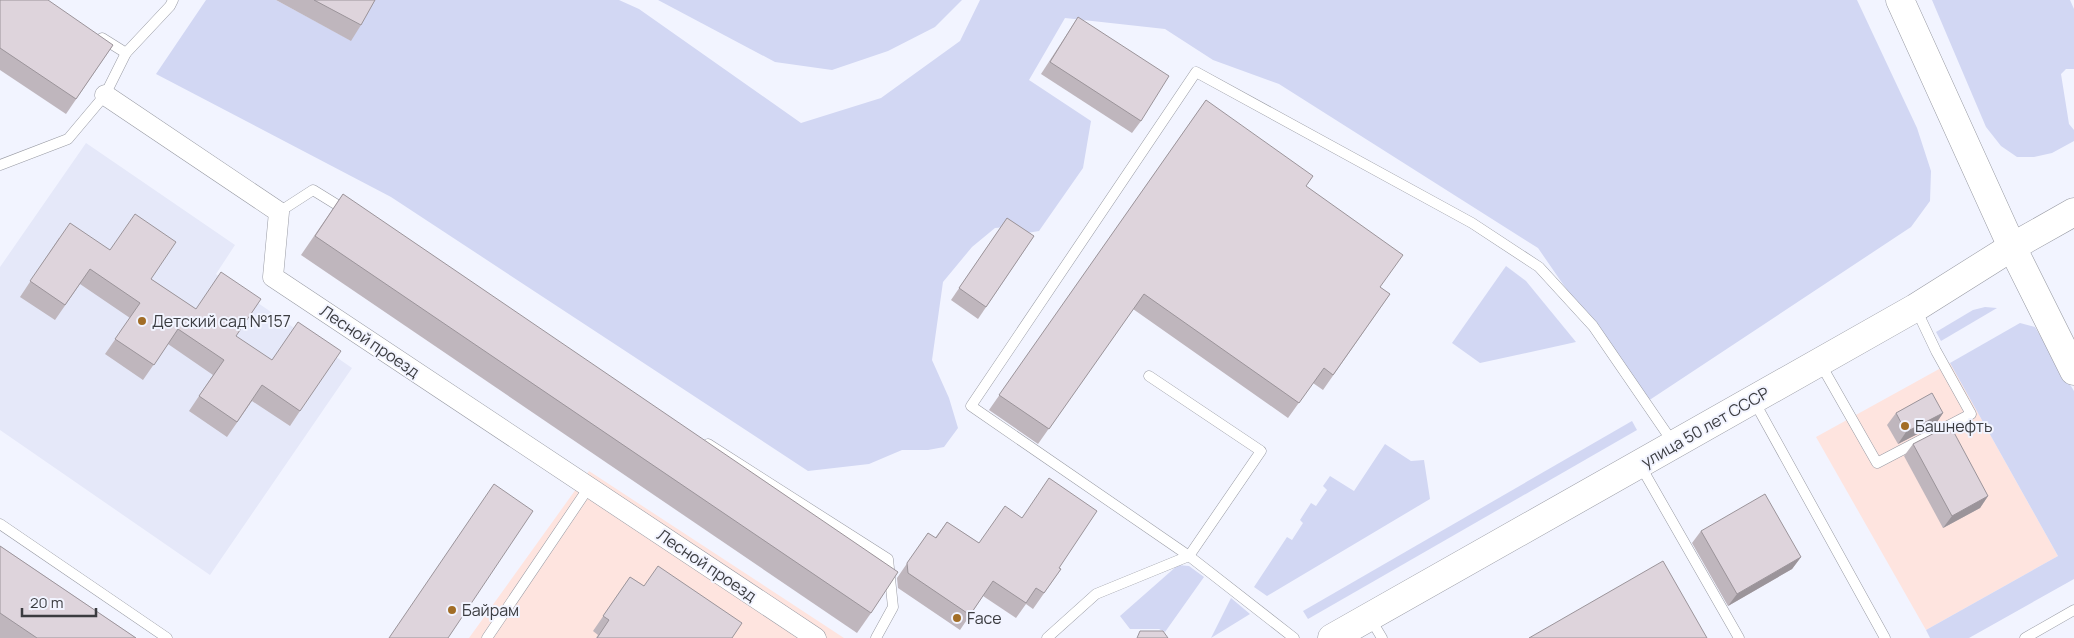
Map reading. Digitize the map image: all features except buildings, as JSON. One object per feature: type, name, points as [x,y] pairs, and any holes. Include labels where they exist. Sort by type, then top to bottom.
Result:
[{"type":"main road","points":[[1900,0],[2012,247],[2074,371]]},
{"type":"main road","name":"улица 50 лет СССР","points":[[1332,638],[1376,628],[1640,464],[1915,308],[2012,247],[2072,213]]},
{"type":"street","points":[[105,95],[280,212]]},
{"type":"street","name":"Лесной проезд","points":[[280,212],[273,277],[816,638]]},
{"type":"lane","points":[[0,165],[68,139],[105,95],[126,52],[170,6],[173,0]]},
{"type":"lane","points":[[90,30],[126,52]]},
{"type":"lane","points":[[1294,638],[1189,556],[971,406],[1196,72],[1472,223],[1539,267],[1592,326],[1674,445]]},
{"type":"lane","points":[[280,212],[313,190],[355,216]]},
{"type":"lane","points":[[1819,362],[1877,463],[1971,414],[1936,351],[1915,308]]},
{"type":"lane","points":[[1047,638],[1096,594],[1189,556],[1261,451],[1149,376]]},
{"type":"lane","points":[[1753,400],[1885,638]]},
{"type":"lane","points":[[698,437],[888,559],[892,607],[876,638]]},
{"type":"lane","points":[[1640,464],[1739,638]]},
{"type":"lane","points":[[487,638],[589,487]]},
{"type":"lane","points":[[0,524],[167,638]]},
{"type":"lane","points":[[2025,638],[2074,610]]},
{"type":"shaded area","points":[[206,0],[276,0],[350,40],[373,0],[619,0],[639,9],[801,123],[881,98],[960,41],[980,0],[1857,0],[1917,128],[1931,171],[1930,201],[1911,227],[1645,403],[1538,248],[1279,84],[1213,60],[1165,29],[1065,18],[1029,80],[1091,121],[1083,168],[1039,231],[1021,234],[1007,227],[995,228],[972,247],[943,282],[932,360],[949,398],[958,428],[944,447],[928,450],[902,450],[869,464],[808,471],[391,197],[156,74]]},
{"type":"shaded area","points":[[658,0],[962,0],[935,27],[888,51],[832,70],[775,62]]},
{"type":"shaded area","points":[[1932,0],[2070,0],[2074,9],[2074,69],[2066,69],[2061,74],[2069,124],[2074,130],[2074,141],[2052,153],[2034,157],[2017,157],[2001,146],[1986,127]]},
{"type":"shaded area","name":"Детский сад №157","points":[[86,143],[235,245],[216,274],[352,368],[210,575],[0,430],[0,267]]},
{"type":"shaded area","points":[[1506,266],[1526,281],[1576,342],[1480,363],[1452,343]]},
{"type":"shaded area","points":[[1985,307],[1997,308],[1941,341],[1936,332],[1973,310]]},
{"type":"shaded area","points":[[2020,323],[2035,327],[2074,391],[2074,579],[1969,638],[1930,638],[1926,630],[2058,556],[1950,363]]},
{"type":"shaded area","points":[[1950,363],[2058,556],[1926,630],[1816,437]]},
{"type":"shaded area","points":[[1632,421],[1637,430],[1308,619],[1303,611]]},
{"type":"shaded area","points":[[1385,444],[1411,461],[1424,460],[1430,499],[1267,596],[1254,587],[1287,537],[1292,540],[1303,523],[1300,520],[1311,503],[1316,506],[1327,490],[1323,486],[1330,476],[1354,491]]},
{"type":"shaded area","points":[[589,471],[844,638],[469,638]]},
{"type":"shaded area","points":[[1178,565],[1189,566],[1204,577],[1165,632],[1159,629],[1130,629],[1120,616]]},
{"type":"shaded area","points":[[1231,598],[1250,614],[1211,638]]},
{"type":"place","name":"Детский сад №157","points":[[142,321]]},
{"type":"place","name":"Башнефть","points":[[1905,426]]},
{"type":"place","name":"Байрам","points":[[452,610]]},
{"type":"place","name":"Face","points":[[957,618]]}]
